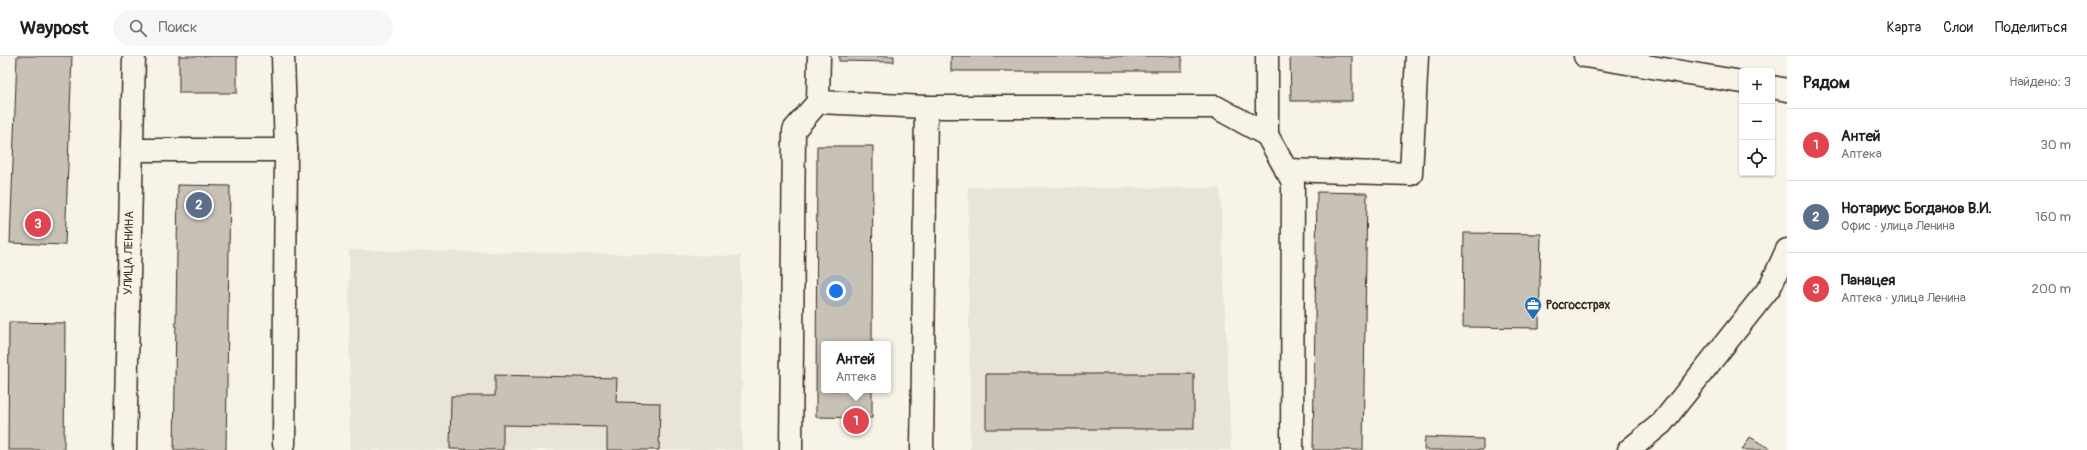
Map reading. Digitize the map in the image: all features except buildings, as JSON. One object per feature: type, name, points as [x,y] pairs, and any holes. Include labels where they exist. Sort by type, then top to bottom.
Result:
[{"type":"street","name":"УЛИЦА ЛЕНИНА","points":[[124,450],[134,56]]},
{"type":"street","points":[[283,56],[286,150],[284,444]]},
{"type":"street","points":[[791,450],[794,130],[818,102],[819,56]]},
{"type":"street","points":[[1267,56],[1267,135],[1293,182],[1292,450]]},
{"type":"street","points":[[1286,170],[1411,174],[1417,56]]},
{"type":"street","points":[[1585,56],[1739,82]]},
{"type":"street","points":[[1775,88],[1787,90]]},
{"type":"street","points":[[818,102],[926,107],[1216,107],[1267,135]]},
{"type":"street","points":[[922,450],[926,107]]},
{"type":"street","points":[[132,150],[286,150]]},
{"type":"street","points":[[1629,450],[1662,423],[1770,287],[1787,250]]},
{"type":"shaded area","points":[[968,187],[1220,188],[1231,450],[970,450]]},
{"type":"shaded area","points":[[349,250],[741,256],[742,450],[350,450]]},
{"type":"place","name":"Нотариус Богданов В.И.","points":[[199,205]]},
{"type":"place","name":"Панацея","points":[[38,224]]},
{"type":"place","name":"Росгосстрах","points":[[1533,320]]},
{"type":"place","name":"Антей","points":[[856,421]]}]
